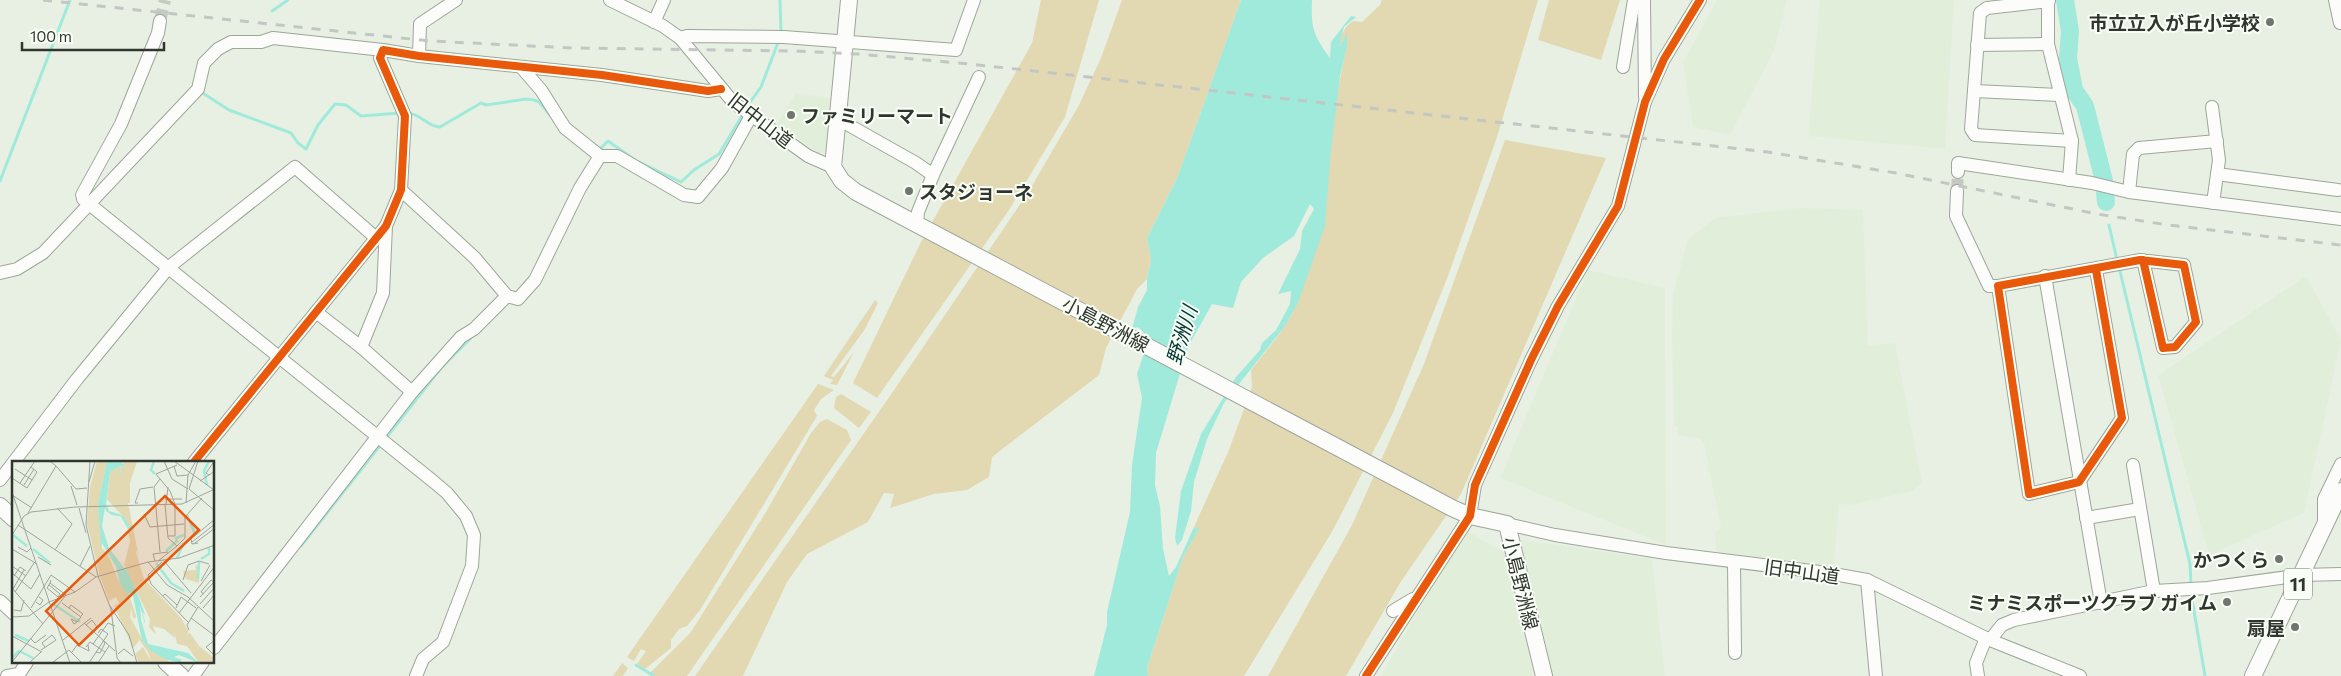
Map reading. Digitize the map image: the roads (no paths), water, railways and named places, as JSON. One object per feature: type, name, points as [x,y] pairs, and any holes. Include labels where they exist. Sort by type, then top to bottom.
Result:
[{"type":"main road","points":[[833,167],[849,0]]},
{"type":"main road","name":"小島野洲線","points":[[833,167],[842,181],[856,192],[1452,508],[1470,516],[1507,524],[1544,676]]},
{"type":"main road","name":"11","points":[[2253,676],[2341,491]]},
{"type":"main road","points":[[0,506],[12,517]]},
{"type":"main road","points":[[170,664],[192,676]]},
{"type":"street","points":[[420,56],[420,24],[456,0]]},
{"type":"street","name":"旧中山道","points":[[610,0],[654,22],[680,38],[721,89],[747,113],[808,156],[833,167]]},
{"type":"street","points":[[654,22],[664,0]]},
{"type":"street","points":[[680,38],[687,36],[781,37],[956,50],[974,0]]},
{"type":"street","points":[[1622,67],[1634,0]]},
{"type":"street","points":[[1644,0],[1645,102]]},
{"type":"street","points":[[1366,676],[1470,516],[1475,485],[1531,360],[1558,306],[1618,206],[1645,102],[1664,59],[1700,0]]},
{"type":"street","points":[[2069,180],[2072,141],[2059,95],[2048,44],[2048,0],[1987,8],[1980,13],[1970,129],[1975,135],[2072,141]]},
{"type":"street","points":[[2335,0],[2340,23]]},
{"type":"street","points":[[85,200],[121,124],[158,33],[160,21]]},
{"type":"street","points":[[0,272],[17,269],[43,253],[85,200],[198,89],[204,63],[231,42],[261,42],[273,38],[602,75],[708,91],[721,89]]},
{"type":"street","points":[[1978,45],[2048,44]]},
{"type":"street","points":[[361,347],[383,293],[386,226],[401,190],[404,112],[380,58],[383,50]]},
{"type":"street","points":[[521,67],[541,90],[565,128],[597,154],[617,156],[684,194],[698,198],[722,168],[747,113]]},
{"type":"street","points":[[921,226],[918,212],[933,175],[979,77]]},
{"type":"street","points":[[1974,91],[2059,95]]},
{"type":"street","points":[[2212,107],[2219,160],[2213,203]]},
{"type":"street","points":[[838,119],[916,163],[933,175]]},
{"type":"street","points":[[2129,192],[2133,154],[2139,148],[2217,141]]},
{"type":"street","points":[[401,190],[476,258],[507,296],[518,299],[535,280],[597,154]]},
{"type":"street","points":[[1958,172],[1958,163],[2069,180],[2129,192],[2341,219]]},
{"type":"street","points":[[15,461],[78,379],[170,267],[295,167],[375,237]]},
{"type":"street","points":[[2217,174],[2338,190]]},
{"type":"street","points":[[1957,191],[1956,216],[1989,286],[1998,286],[2045,276],[2096,270],[2143,260],[2184,265],[2196,322],[2175,347],[2163,348],[2143,260]]},
{"type":"street","points":[[85,200],[447,493],[466,516],[474,536],[472,566],[443,642],[423,659],[416,676]]},
{"type":"street","points":[[195,461],[375,237],[386,226]]},
{"type":"street","points":[[1998,286],[2029,494],[2079,482],[2122,418],[2096,270]]},
{"type":"street","points":[[2045,276],[2101,603]]},
{"type":"street","points":[[215,647],[382,440],[412,392],[461,337],[474,329],[507,296]]},
{"type":"street","points":[[316,312],[361,347],[412,392]]},
{"type":"street","points":[[0,480],[12,464]]},
{"type":"street","points":[[2325,526],[2324,499],[2341,464]]},
{"type":"street","points":[[2133,466],[2154,591]]},
{"type":"street","points":[[2086,518],[2140,509]]},
{"type":"street","points":[[2325,526],[2337,518],[2341,510]]},
{"type":"street","name":"旧中山道","points":[[1507,524],[1555,535],[1866,580],[1988,639],[2080,676]]},
{"type":"street","points":[[1734,562],[1735,653]]},
{"type":"street","points":[[1978,676],[1976,663],[1988,639],[2002,625],[2014,620],[2154,591],[2191,589],[2302,575],[2341,574]]},
{"type":"street","points":[[1866,580],[1876,676]]},
{"type":"street","points":[[1393,611],[1417,596]]},
{"type":"street","points":[[0,601],[12,612]]},
{"type":"street","points":[[7,676],[19,674],[26,664]]},
{"type":"street","points":[[192,676],[201,664]]},
{"type":"water","name":"野洲川","points":[[1241,0],[1312,0],[1314,31],[1330,58],[1331,42],[1351,16],[1356,17],[1344,27],[1339,47],[1347,34],[1347,47],[1340,76],[1331,150],[1325,226],[1298,303],[1285,326],[1224,403],[1207,439],[1194,482],[1191,511],[1182,540],[1177,546],[1175,538],[1181,491],[1201,434],[1236,377],[1260,350],[1262,343],[1276,330],[1290,304],[1291,291],[1278,294],[1300,249],[1302,231],[1314,209],[1310,204],[1294,236],[1263,258],[1241,282],[1233,308],[1212,304],[1188,347],[1156,453],[1155,485],[1160,506],[1163,549],[1169,576],[1176,567],[1193,529],[1200,527],[1183,557],[1147,668],[1148,676],[1094,676],[1107,625],[1107,612],[1130,512],[1132,465],[1142,398],[1137,374],[1149,338],[1138,327],[1132,329],[1138,307],[1147,290],[1151,260],[1147,238],[1178,176]]},
{"type":"waterway","points":[[0,181],[70,0]]},
{"type":"waterway","points":[[272,11],[288,0]]},
{"type":"waterway","points":[[780,0],[781,34]]},
{"type":"waterway","points":[[2065,0],[2070,31],[2068,58],[2074,90],[2085,106],[2104,181]]},
{"type":"waterway","points":[[746,108],[761,87],[779,40]]},
{"type":"waterway","points":[[201,92],[229,110],[291,133],[298,143],[306,149],[318,125],[335,104],[346,105],[361,116],[400,113]]},
{"type":"waterway","points":[[408,113],[440,127],[481,103],[486,105],[526,99],[539,102],[551,116]]},
{"type":"waterway","points":[[599,150],[608,141],[635,160],[681,182],[694,170],[719,154],[743,114]]},
{"type":"waterway","points":[[2105,193],[2106,202]]},
{"type":"waterway","points":[[2109,225],[2117,260]]},
{"type":"waterway","points":[[2119,267],[2190,564],[2191,587]]},
{"type":"waterway","points":[[386,438],[441,368],[471,338]]},
{"type":"waterway","points":[[301,546],[382,443]]},
{"type":"waterway","points":[[2191,593],[2205,676]]},
{"type":"waterway","points":[[636,665],[654,676]]},
{"type":"tunnel","points":[[160,21],[165,0]]},
{"type":"tunnel","points":[[1957,191],[1958,172]]},
{"type":"railway","points":[[43,0],[430,41],[574,48],[795,51],[858,54],[970,64],[1768,152],[1896,173],[2097,214],[2168,225],[2341,245]]},
{"type":"place","name":"市立立入が丘小学校","points":[[2270,22]]},
{"type":"place","name":"ファミリーマート","points":[[791,115]]},
{"type":"place","name":"スタジョーネ","points":[[909,191]]},
{"type":"place","name":"かつくら","points":[[2279,559]]},
{"type":"place","name":"ミナミスポーツクラブ ガイム","points":[[2227,602]]},
{"type":"place","name":"扇屋","points":[[2295,627]]}]
